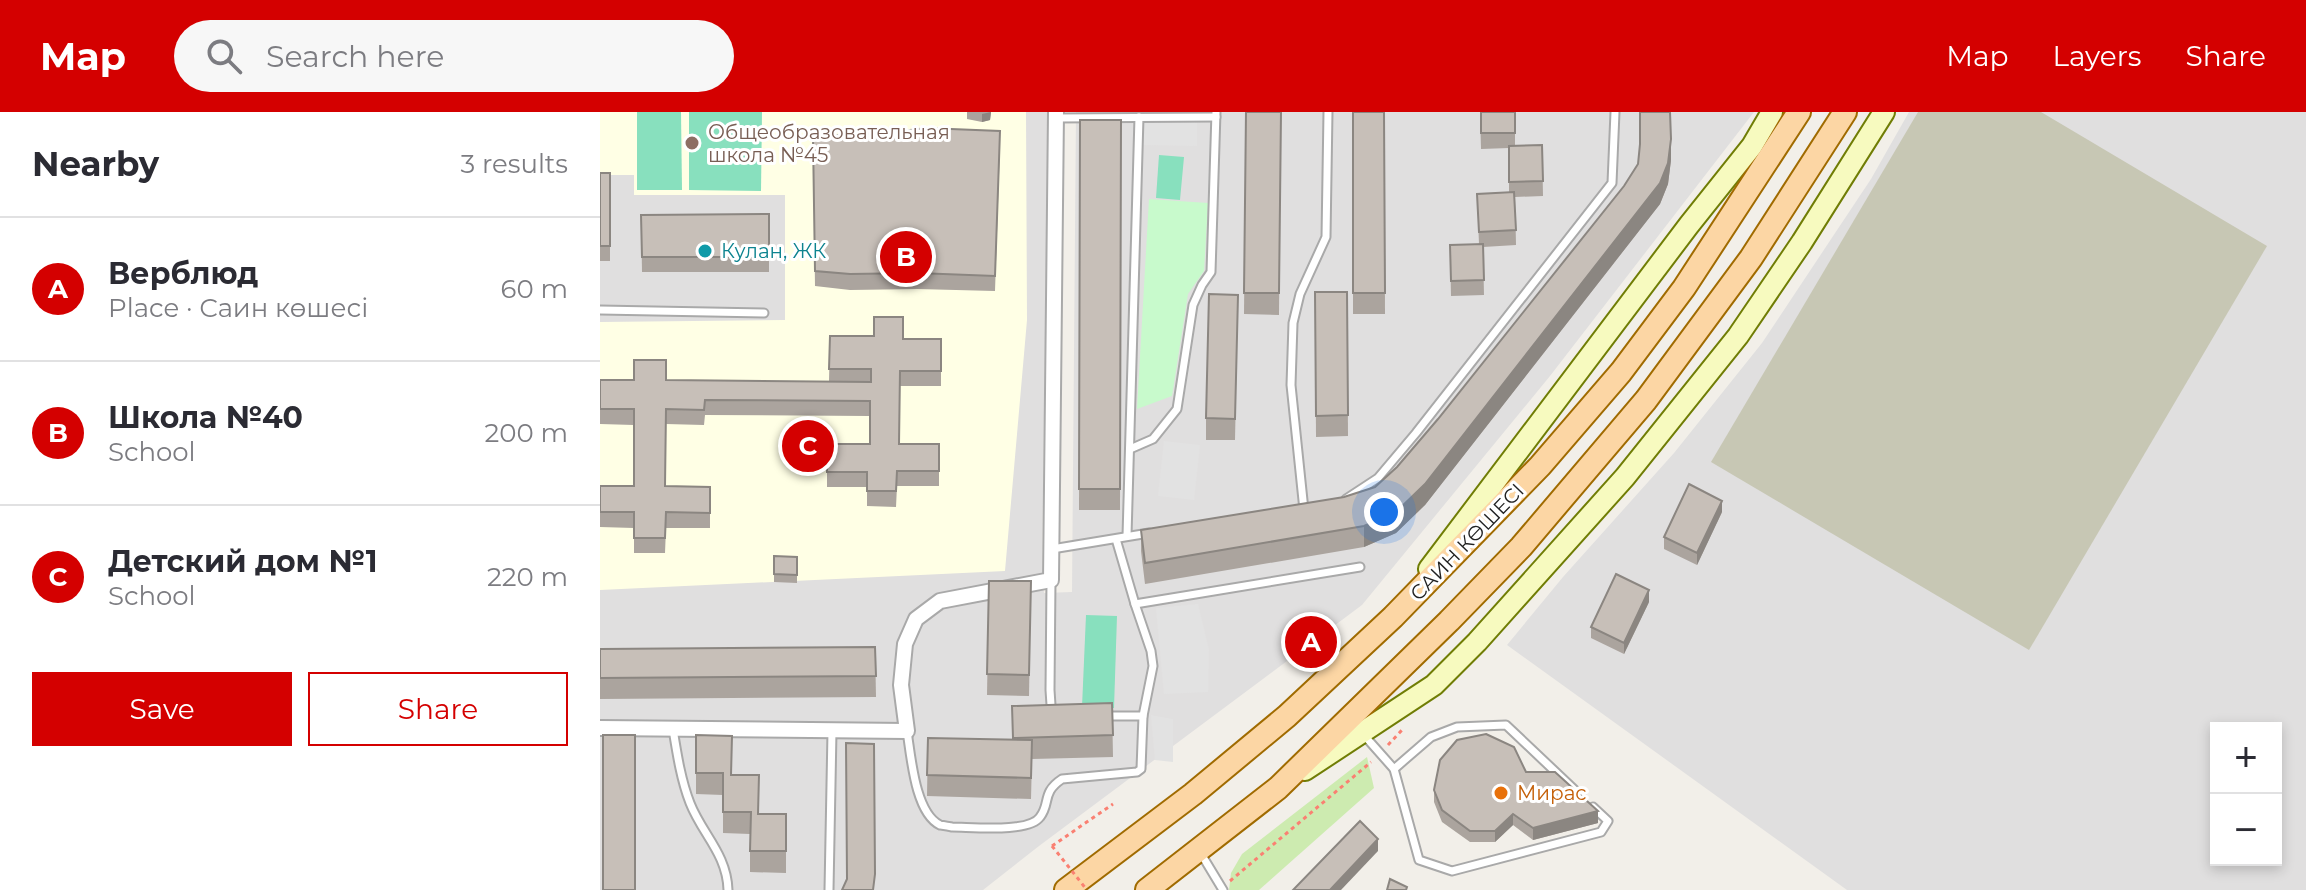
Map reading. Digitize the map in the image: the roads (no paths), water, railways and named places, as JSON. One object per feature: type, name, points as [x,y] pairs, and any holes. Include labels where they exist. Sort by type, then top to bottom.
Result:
[{"type":"main road","name":"САИН КӨШЕСІ","points":[[1393,617],[1540,466],[1621,372],[1684,288],[1799,112]]},
{"type":"main road","name":"САИН КӨШЕСІ","points":[[1147,890],[1278,788],[1510,558],[1646,400],[1751,258],[1845,112]]},
{"type":"main road","points":[[1066,890],[1193,794],[1287,716],[1393,617]]},
{"type":"street","name":"САИН КӨШЕСІ","points":[[1393,617],[1752,146],[1772,112]]},
{"type":"street","name":"САИН КӨШЕСІ","points":[[1278,788],[1434,685],[1477,642],[1625,477],[1738,336],[1884,112]]},
{"type":"street","points":[[600,728],[907,731],[901,685],[905,644],[916,619],[940,601],[1051,580],[1056,115]]},
{"type":"lane","points":[[1293,513],[1308,510],[1291,385],[1293,323],[1300,294],[1326,237],[1328,112]]},
{"type":"lane","points":[[1341,502],[1378,478],[1612,183],[1615,112]]},
{"type":"lane","points":[[1056,115],[1216,115],[1211,272],[1193,305],[1177,409],[1153,439],[1130,449]]},
{"type":"lane","points":[[1127,536],[1139,117]]},
{"type":"lane","points":[[600,310],[764,313]]},
{"type":"lane","points":[[1052,549],[1158,532]]},
{"type":"lane","points":[[907,731],[918,794],[928,815],[940,825],[952,827],[1028,826],[1041,817],[1047,796],[1062,779],[1137,772],[1141,769],[1143,716],[1153,666],[1116,539]]},
{"type":"lane","points":[[1135,604],[1360,567]]},
{"type":"lane","points":[[1051,580],[1051,705],[1056,716],[1069,716]]},
{"type":"lane","points":[[1096,716],[1143,716]]},
{"type":"lane","points":[[1362,733],[1394,769],[1419,860],[1452,871],[1601,832],[1608,821],[1506,725],[1457,727],[1431,737],[1394,769]]},
{"type":"lane","points":[[673,729],[691,806],[718,850],[728,890]]},
{"type":"lane","points":[[829,890],[832,731]]},
{"type":"lane","points":[[1199,850],[1223,890]]},
{"type":"place","name":"Общеобразовательная школа №45","points":[[692,143]]},
{"type":"place","name":"Кулан, ЖК","points":[[705,251]]},
{"type":"place","name":"Школа №40","points":[[906,257]]},
{"type":"place","name":"Детский дом №1","points":[[808,446]]},
{"type":"place","name":"Верблюд","points":[[1311,642]]},
{"type":"place","name":"Мирас","points":[[1501,793]]}]
